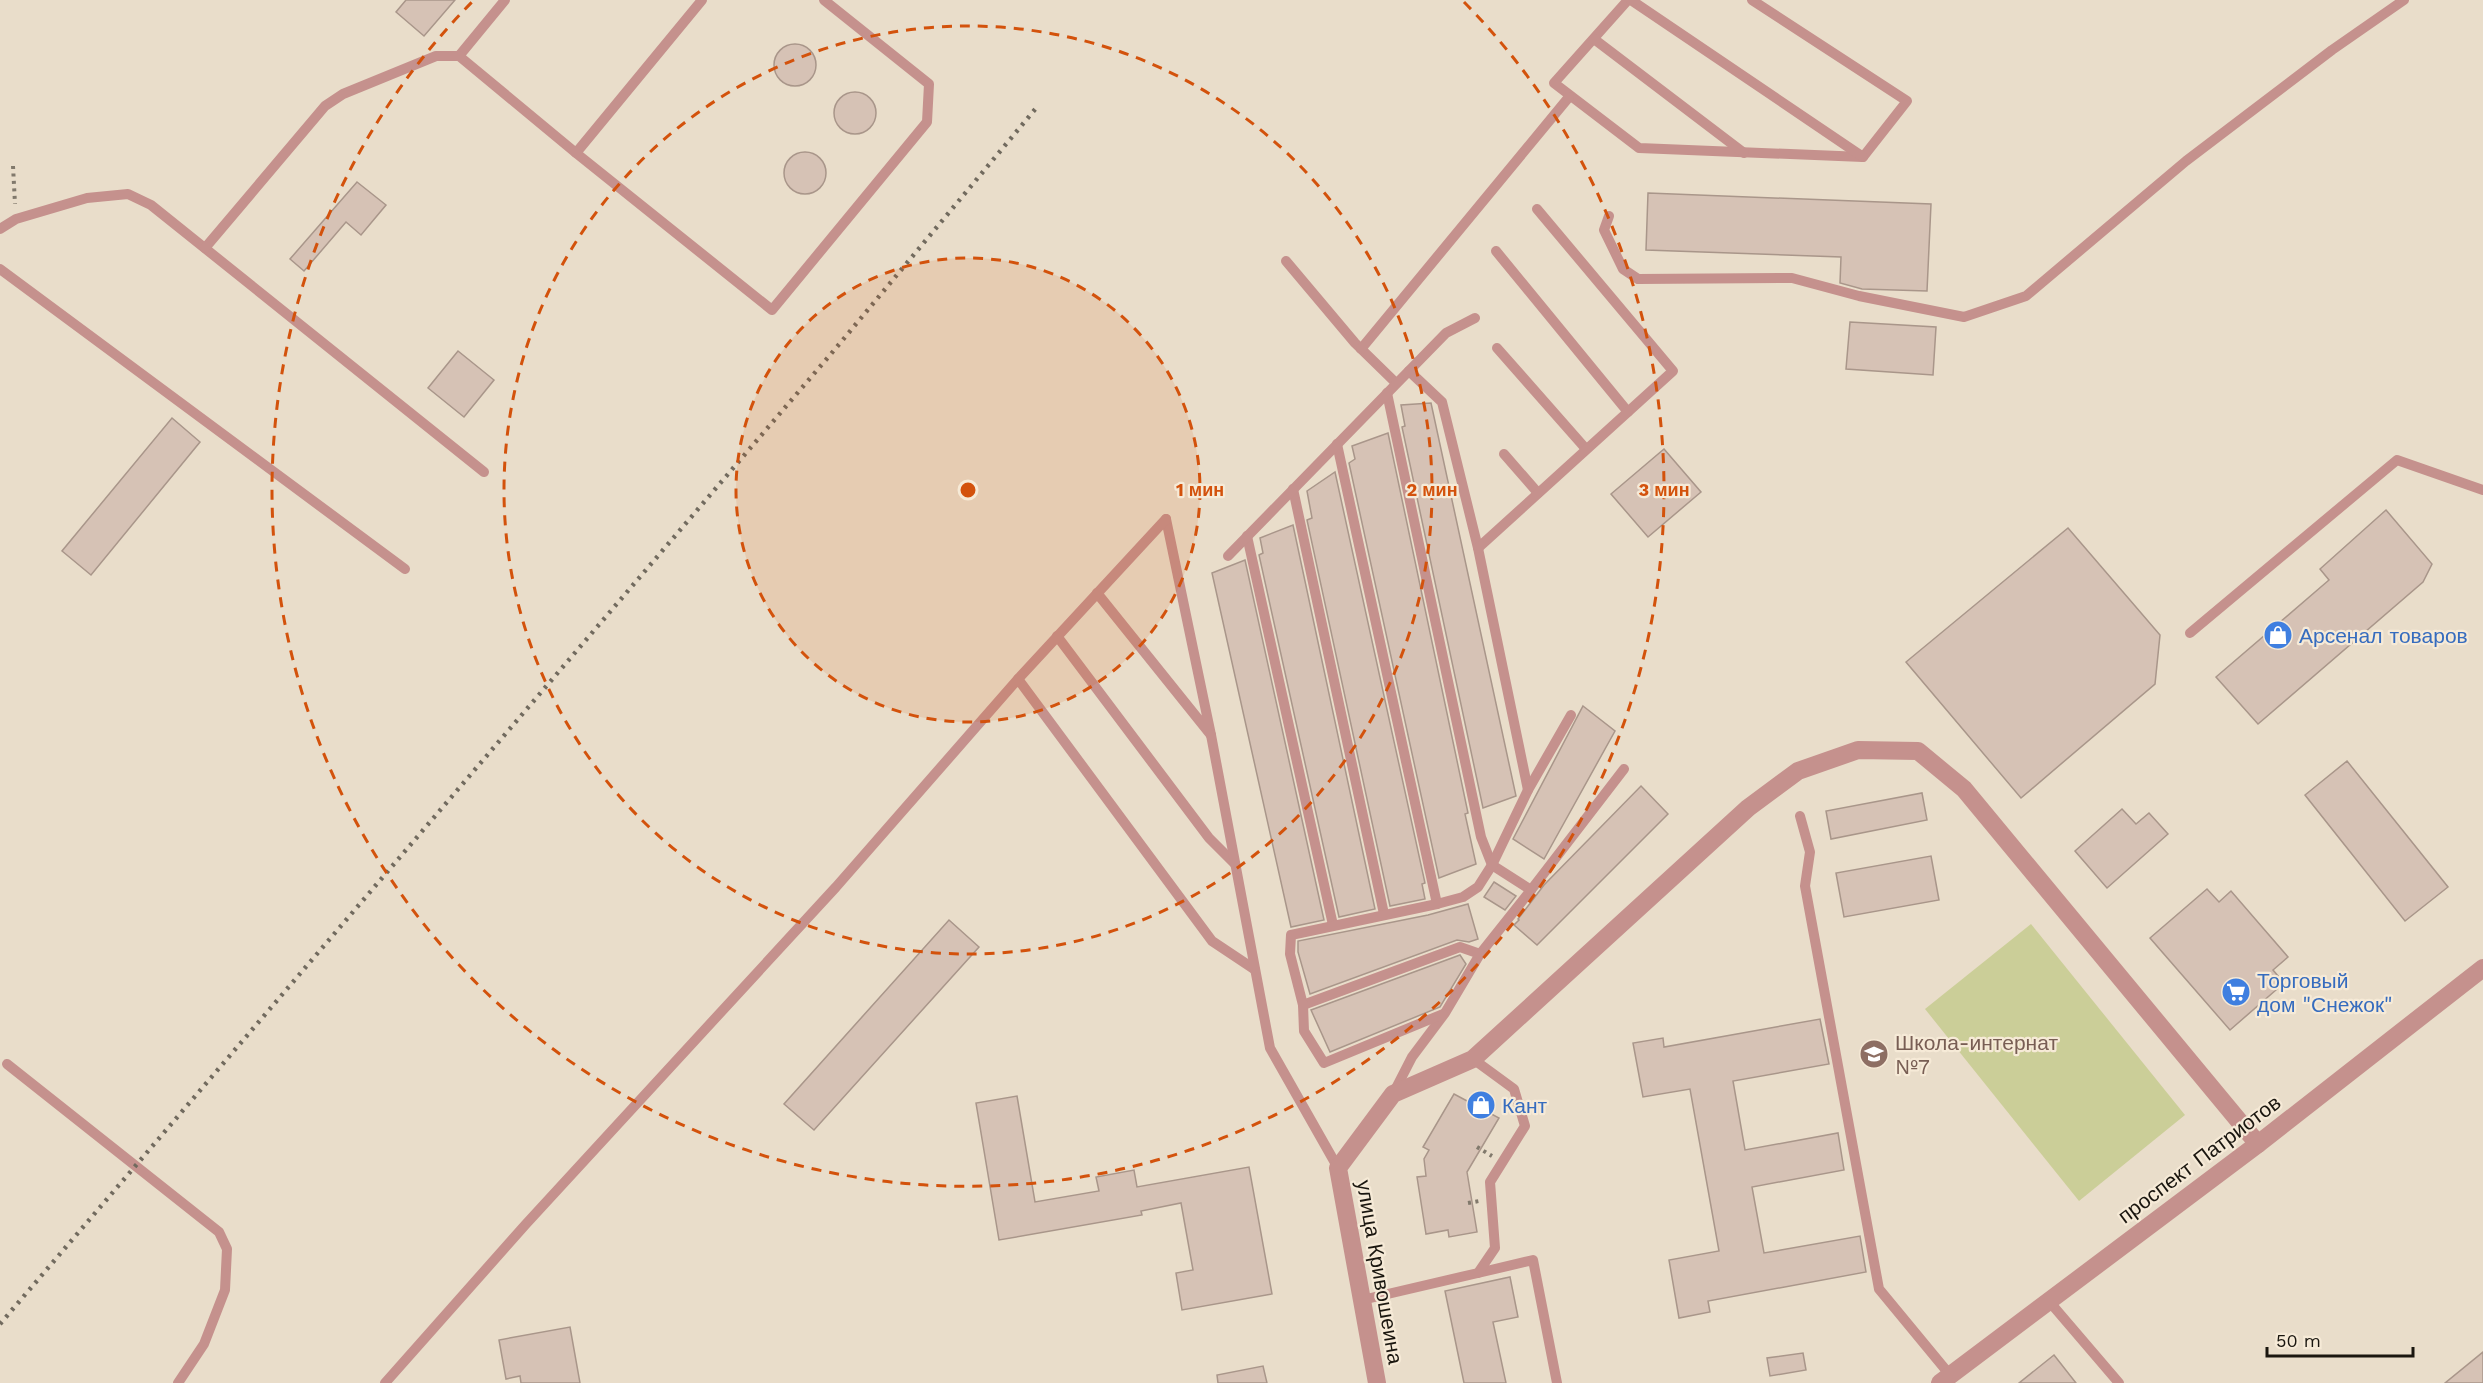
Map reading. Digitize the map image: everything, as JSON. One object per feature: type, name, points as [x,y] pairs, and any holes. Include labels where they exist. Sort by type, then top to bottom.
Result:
[{"type":"street","points":[[1338,1168],[1393,1094],[1473,1059],[1748,808],[1798,771],[1858,750],[1918,751],[1964,789],[2258,1144]]},
{"type":"street","name":"проспект Патриотов","points":[[1945,1379],[2258,1144],[2483,968]]},
{"type":"street","name":"улица Кривошеина","points":[[1338,1168],[1377,1383]]},
{"type":"lane","points":[[459,56],[505,0]]},
{"type":"lane","points":[[576,153],[702,0]]},
{"type":"lane","points":[[205,248],[325,106],[343,94],[436,56],[459,56],[772,310],[927,122],[929,84],[824,0]]},
{"type":"lane","points":[[1629,0],[1863,157],[1639,148],[1569,97],[1554,83],[1629,0]]},
{"type":"lane","points":[[1752,0],[1907,102],[1863,157]]},
{"type":"lane","points":[[1609,216],[1604,230],[1623,269],[1638,279],[1792,278],[1859,296],[1964,317],[2026,296],[2186,161],[2332,50],[2404,0]]},
{"type":"lane","points":[[1594,39],[1744,153]]},
{"type":"lane","points":[[1361,349],[1569,97]]},
{"type":"lane","points":[[0,229],[16,219],[87,198],[128,194],[151,205],[484,472]]},
{"type":"lane","points":[[1478,548],[1672,371],[1537,209]]},
{"type":"lane","points":[[1496,251],[1628,412]]},
{"type":"lane","points":[[1286,261],[1361,349],[1396,383]]},
{"type":"lane","points":[[0,269],[405,569]]},
{"type":"lane","points":[[1228,556],[1446,333],[1474,318]]},
{"type":"lane","points":[[1497,348],[1586,450]]},
{"type":"lane","points":[[1409,370],[1442,402],[1478,548],[1528,790]]},
{"type":"lane","points":[[1387,393],[1481,837],[1492,864],[1531,890]]},
{"type":"lane","points":[[1337,444],[1437,904]]},
{"type":"lane","points":[[1504,454],[1538,493]]},
{"type":"lane","points":[[2190,633],[2397,460],[2483,490]]},
{"type":"lane","points":[[1293,489],[1384,914]]},
{"type":"lane","points":[[385,1383],[526,1224],[836,887],[1018,679],[1166,519],[1211,735],[1270,1048],[1338,1168]]},
{"type":"lane","points":[[1247,536],[1334,925]]},
{"type":"lane","points":[[1097,592],[1211,735]]},
{"type":"lane","points":[[1057,636],[1209,838],[1235,865]]},
{"type":"lane","points":[[1018,679],[1212,941],[1254,969]]},
{"type":"lane","points":[[1444,1013],[1324,1063],[1304,1031],[1303,1005],[1290,954],[1290,935],[1437,904],[1463,897],[1478,887],[1492,864],[1528,790],[1571,715]]},
{"type":"lane","points":[[1393,1094],[1412,1058],[1444,1013],[1480,954],[1624,769]]},
{"type":"lane","points":[[1800,816],[1810,852],[1805,886],[1879,1289],[1945,1379]]},
{"type":"lane","points":[[1303,1005],[1460,947],[1480,954]]},
{"type":"lane","points":[[1473,1059],[1514,1089],[1525,1126],[1490,1182],[1495,1248],[1478,1273]]},
{"type":"lane","points":[[7,1064],[219,1232],[227,1249],[225,1290],[204,1344],[177,1383]]},
{"type":"lane","points":[[1362,1300],[1533,1260],[1557,1383]]},
{"type":"lane","points":[[2048,1300],[2119,1383]]},
{"type":"path","points":[[13,166],[16,219]]},
{"type":"green space","points":[[2031,924],[2185,1115],[2079,1201],[1925,1009]]},
{"type":"building","points":[[406,0],[455,0],[424,36],[396,12]]},
{"type":"building","points":[[795,44],[810,50],[816,65],[810,80],[795,86],[780,80],[774,65],[780,50]]},
{"type":"building","points":[[855,92],[870,98],[876,113],[870,128],[855,134],[840,128],[834,113],[840,98]]},
{"type":"building","points":[[805,152],[820,158],[826,173],[820,188],[805,194],[790,188],[784,173],[790,158]]},
{"type":"building","points":[[357,182],[386,205],[361,235],[346,222],[304,271],[290,259]]},
{"type":"building","points":[[1648,193],[1931,204],[1927,291],[1862,289],[1840,283],[1841,257],[1646,250]]},
{"type":"building","points":[[1850,322],[1936,327],[1933,375],[1846,369]]},
{"type":"building","points":[[458,351],[494,380],[464,417],[428,388]]},
{"type":"building","points":[[1431,403],[1516,796],[1483,808],[1402,427],[1405,426],[1401,405]]},
{"type":"building","points":[[172,418],[200,442],[91,575],[62,551]]},
{"type":"building","points":[[1388,433],[1468,813],[1465,814],[1476,864],[1439,878],[1349,463],[1355,459],[1352,446]]},
{"type":"building","points":[[1664,449],[1701,492],[1648,537],[1611,494]]},
{"type":"building","points":[[1335,472],[1425,883],[1422,884],[1425,899],[1390,906],[1307,520],[1312,518],[1307,491]]},
{"type":"building","points":[[2386,510],[2432,564],[2423,582],[2258,724],[2216,677],[2329,580],[2320,569]]},
{"type":"building","points":[[1293,525],[1375,909],[1339,917],[1259,555],[1263,553],[1260,538]]},
{"type":"building","points":[[2068,528],[2160,635],[2155,684],[2021,798],[1906,662]]},
{"type":"building","points":[[1245,560],[1324,920],[1291,927],[1212,573]]},
{"type":"building","points":[[1583,706],[1615,731],[1544,859],[1513,839]]},
{"type":"building","points":[[2347,761],[2448,887],[2405,921],[2305,795]]},
{"type":"building","points":[[1641,786],[1668,814],[1537,945],[1514,925],[1544,885]]},
{"type":"building","points":[[1922,793],[1927,820],[1831,839],[1826,811]]},
{"type":"building","points":[[2122,809],[2136,824],[2149,813],[2168,834],[2107,888],[2075,851]]},
{"type":"building","points":[[1931,856],[1939,900],[1844,917],[1836,873]]},
{"type":"building","points":[[1494,882],[1516,896],[1505,910],[1484,897]]},
{"type":"building","points":[[2207,889],[2219,902],[2231,891],[2288,957],[2273,970],[2284,983],[2230,1030],[2150,938]]},
{"type":"building","points":[[1468,904],[1478,939],[1469,942],[1457,940],[1310,994],[1298,952],[1298,941],[1428,915]]},
{"type":"building","points":[[949,920],[979,947],[814,1130],[784,1104]]},
{"type":"building","points":[[1460,955],[1466,964],[1440,1007],[1330,1052],[1311,1010]]},
{"type":"building","points":[[1820,1019],[1829,1064],[1733,1081],[1745,1150],[1838,1133],[1844,1170],[1752,1187],[1764,1253],[1860,1236],[1866,1272],[1708,1301],[1710,1312],[1679,1318],[1669,1260],[1719,1251],[1690,1089],[1643,1097],[1633,1043],[1663,1038],[1664,1047]]},
{"type":"building","points":[[1454,1094],[1499,1118],[1467,1172],[1477,1232],[1449,1237],[1448,1230],[1426,1234],[1417,1177],[1426,1176],[1424,1159],[1429,1150],[1423,1147]]},
{"type":"building","points":[[1017,1096],[1035,1202],[1099,1191],[1096,1177],[1134,1170],[1137,1187],[1249,1167],[1272,1294],[1182,1310],[1176,1273],[1193,1270],[1181,1203],[1141,1211],[1142,1215],[999,1240],[976,1103]]},
{"type":"building","points":[[1510,1277],[1518,1317],[1493,1322],[1506,1383],[1464,1383],[1445,1291]]},
{"type":"building","points":[[570,1327],[580,1383],[521,1383],[520,1376],[506,1379],[499,1340]]},
{"type":"building","points":[[2483,1352],[2483,1383],[2445,1383]]},
{"type":"building","points":[[1803,1353],[1806,1370],[1770,1376],[1767,1358]]},
{"type":"building","points":[[2054,1355],[2076,1383],[2019,1383]]},
{"type":"building","points":[[1263,1366],[1267,1383],[1218,1383],[1217,1375]]},
{"type":"railway","points":[[0,1324],[836,348],[1037,107]]},
{"type":"place","name":"Арсенал товаров","points":[[2278,635]]},
{"type":"place","name":"Торговый дом \"Снежок\"","points":[[2236,992]]},
{"type":"place","name":"Школа-интернат №7","points":[[1874,1054]]},
{"type":"place","name":"Кант","points":[[1481,1105]]}]
